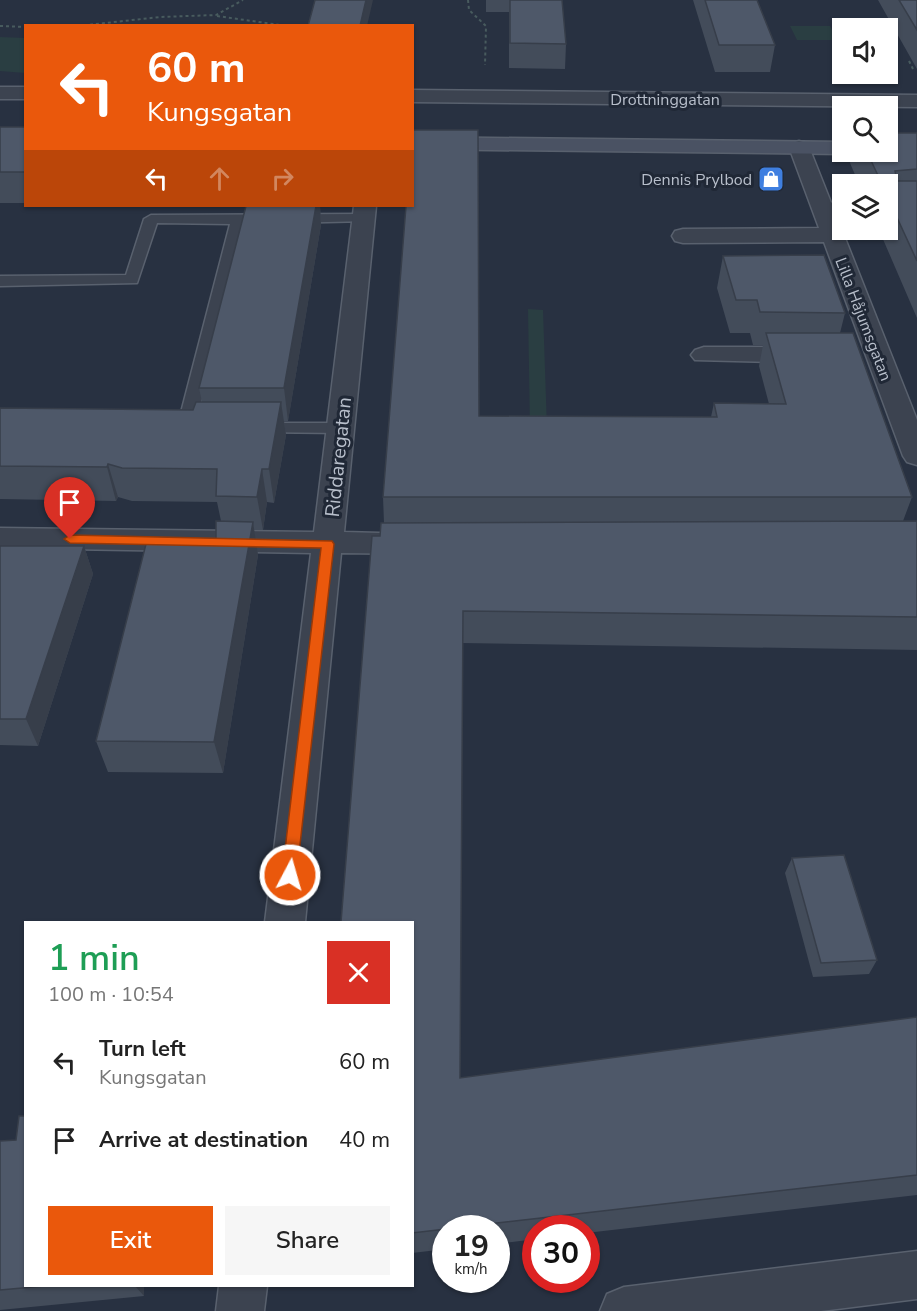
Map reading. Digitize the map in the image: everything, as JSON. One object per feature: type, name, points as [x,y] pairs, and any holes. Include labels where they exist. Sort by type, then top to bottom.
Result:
[{"type":"street","points":[[0,93],[24,93]]},
{"type":"street","name":"Drottninggatan","points":[[414,96],[917,100]]},
{"type":"street","points":[[414,143],[832,148]]},
{"type":"street","name":"Lilla Håjumsgatan","points":[[799,147],[832,207]]},
{"type":"street","name":"Riddaregatan","points":[[285,921],[365,212]]},
{"type":"street","points":[[683,236],[832,235]]},
{"type":"street","name":"Lilla Håjumsgatan","points":[[833,240],[855,356],[917,456]]},
{"type":"street","points":[[704,355],[855,356]]},
{"type":"street","points":[[0,538],[446,544]]},
{"type":"street","points":[[624,1311],[917,1275]]},
{"type":"street","points":[[240,1311],[243,1287]]},
{"type":"lane","points":[[0,281],[132,280],[151,219],[238,220],[365,212]]},
{"type":"lane","points":[[210,428],[186,428],[238,220]]},
{"type":"lane","points":[[246,428],[341,428]]},
{"type":"path","points":[[216,15],[243,0]]},
{"type":"path","points":[[464,97],[457,69],[486,65],[486,26],[469,10],[468,0]]},
{"type":"path","points":[[96,24],[160,17],[216,15],[274,24]]},
{"type":"path","points":[[0,26],[24,27]]},
{"type":"green space","points":[[790,26],[830,26],[832,30],[832,40],[797,40]]},
{"type":"green space","points":[[0,37],[24,38],[24,73],[0,71]]},
{"type":"green space","points":[[528,309],[543,310],[547,429],[530,429]]},
{"type":"building","points":[[315,0],[366,0],[360,24],[309,24]]},
{"type":"building","points":[[510,0],[562,0],[566,44],[510,43]]},
{"type":"building","points":[[705,0],[757,0],[775,45],[719,45]]},
{"type":"building","points":[[899,0],[917,0],[917,30]]},
{"type":"building","points":[[0,127],[24,127],[24,172],[0,172]]},
{"type":"building","points":[[414,130],[478,130],[479,416],[717,417],[714,403],[786,404],[766,333],[853,333],[912,497],[383,497],[406,207],[414,207]]},
{"type":"building","points":[[898,133],[917,133],[917,169],[895,171],[896,174],[877,174],[872,162],[898,162]]},
{"type":"building","points":[[898,181],[917,181],[917,261],[898,220]]},
{"type":"building","points":[[246,207],[316,207],[284,388],[199,388]]},
{"type":"building","points":[[824,255],[845,313],[760,312],[757,300],[736,300],[723,256]]},
{"type":"building","points":[[196,402],[281,402],[269,469],[262,469],[257,497],[216,496],[217,469],[122,468],[108,464],[107,467],[0,466],[0,408],[193,410]]},
{"type":"building","points":[[216,521],[253,522],[214,742],[96,741],[147,540],[216,541]]},
{"type":"building","points":[[917,521],[917,617],[463,611],[460,1078],[917,1017],[917,1175],[567,1215],[522,1215],[522,1220],[510,1221],[510,1215],[432,1215],[432,1231],[414,1233],[414,921],[341,921],[372,536],[380,536],[381,523]]},
{"type":"building","points":[[0,546],[84,546],[26,719],[0,719]]},
{"type":"building","points":[[844,855],[877,960],[821,963],[792,858]]},
{"type":"building","points":[[19,1116],[24,1116],[24,1287],[33,1287],[0,1290],[0,1141],[16,1140]]},
{"type":"place","name":"Dennis Prylbod","points":[[771,179]]},
{"type":"route","points":[[70,539],[328,544],[290,875]]}]
